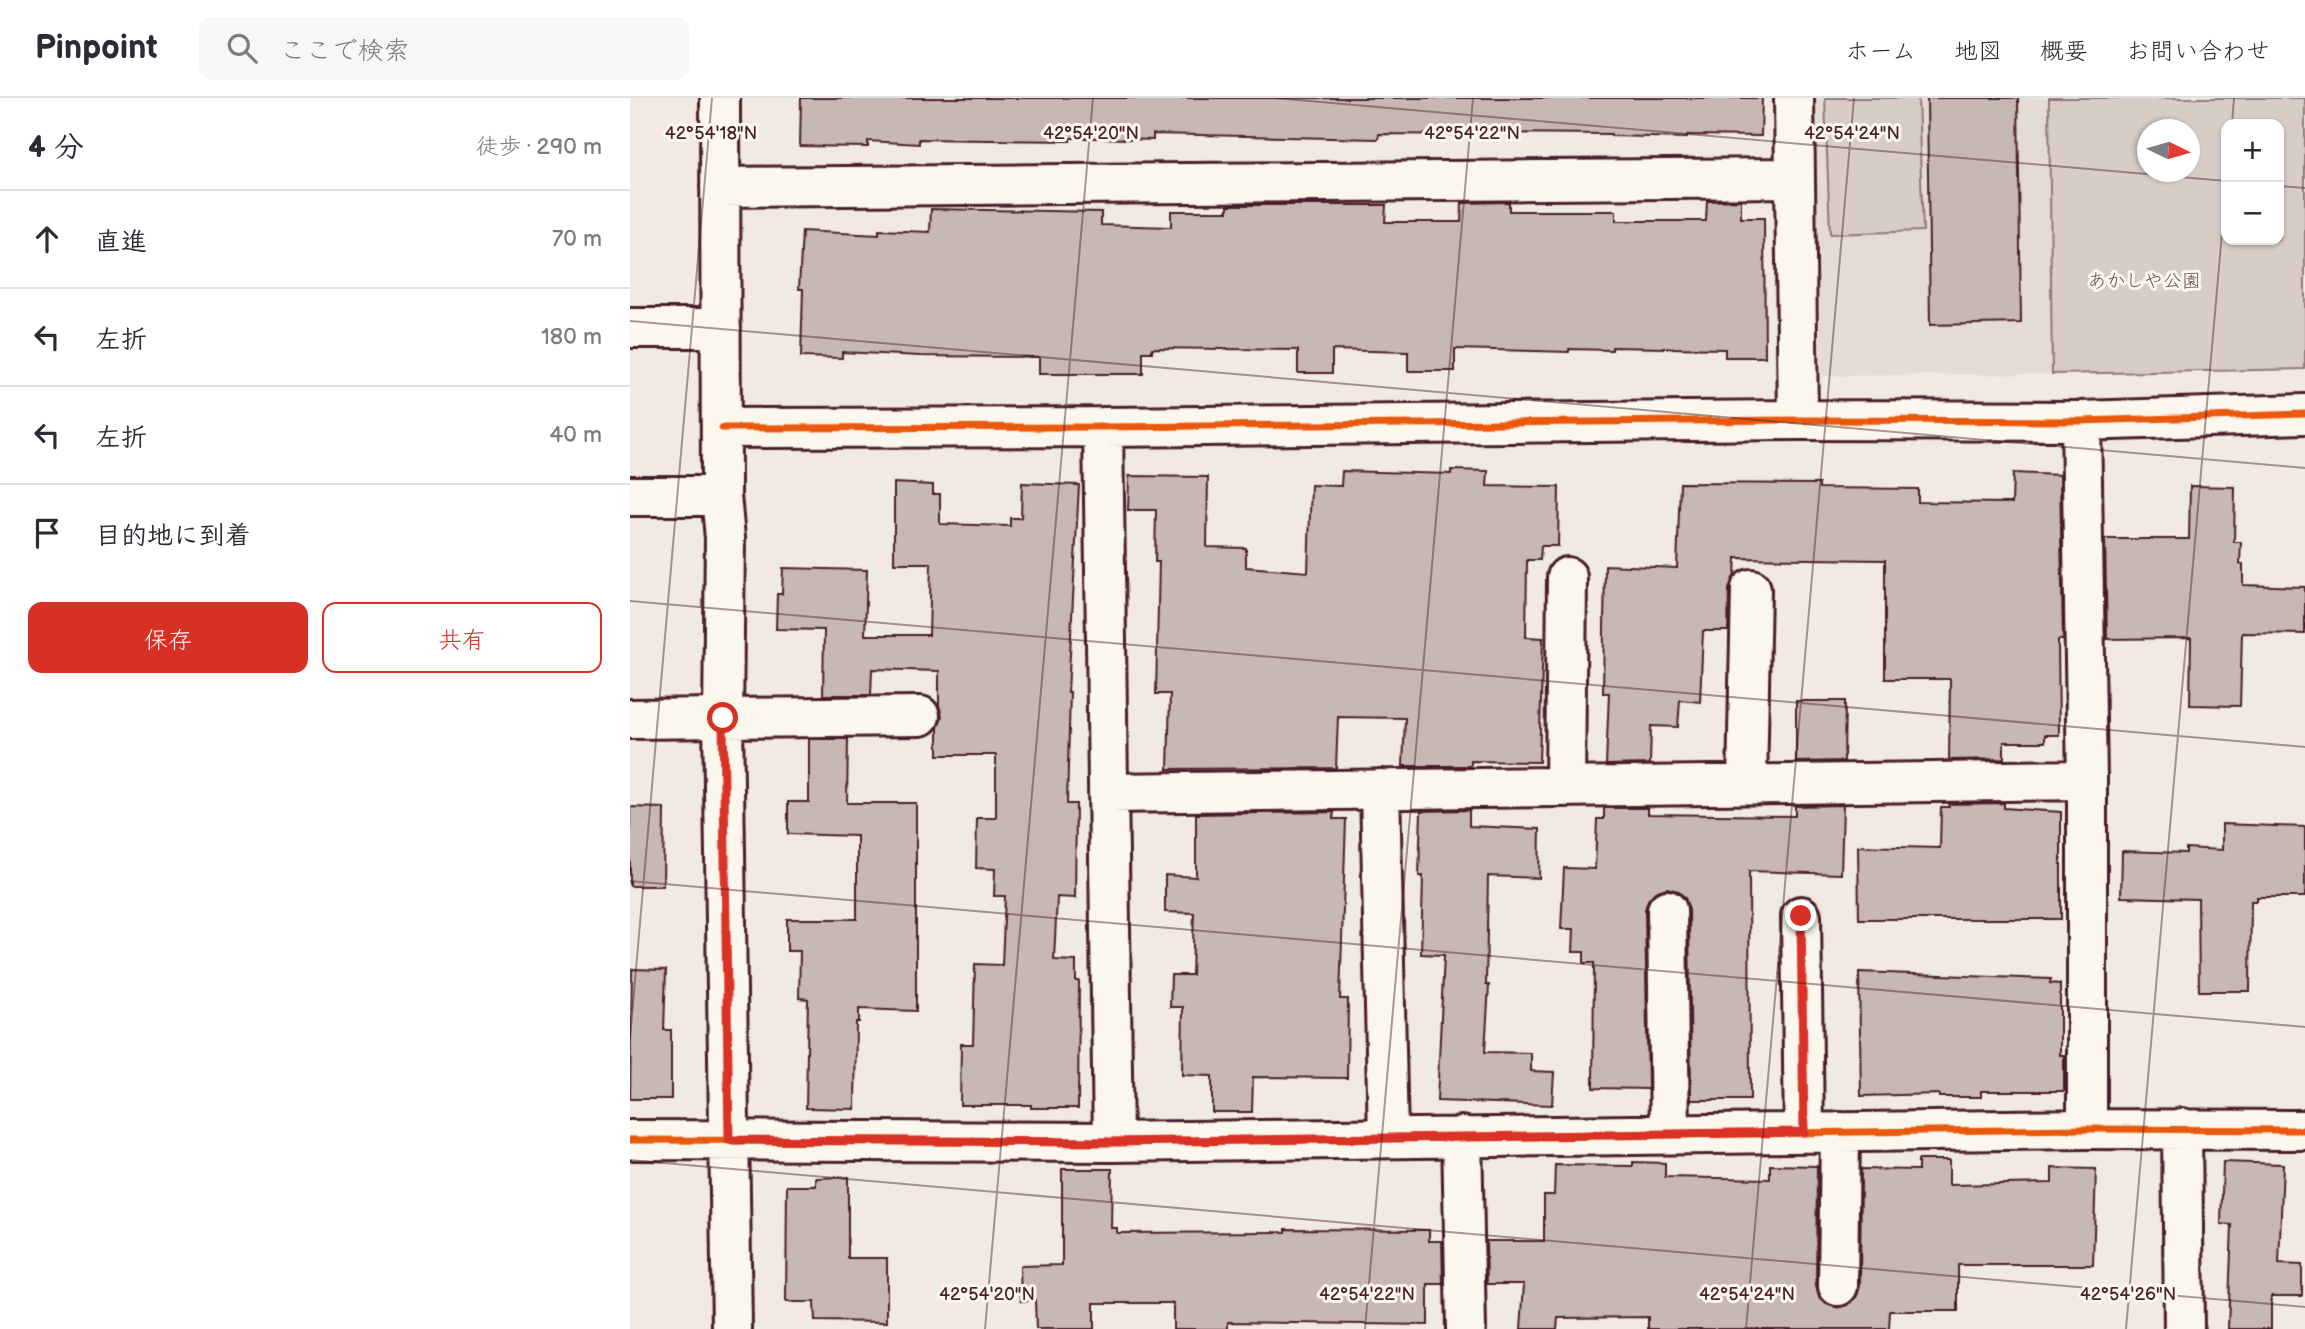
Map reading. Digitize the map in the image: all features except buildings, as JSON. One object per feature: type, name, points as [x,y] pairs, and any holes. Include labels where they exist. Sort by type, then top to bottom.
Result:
[{"type":"street","points":[[720,98],[721,496],[725,538],[723,718],[732,1329]]},
{"type":"street","points":[[1794,98],[1798,420]]},
{"type":"street","points":[[720,187],[1796,178]]},
{"type":"street","points":[[630,328],[721,328]]},
{"type":"street","points":[[722,428],[1798,420],[2081,421],[2305,414]]},
{"type":"street","points":[[2081,421],[2087,780],[2087,1129]]},
{"type":"street","points":[[1102,427],[1113,1142]]},
{"type":"street","points":[[630,496],[721,496]]},
{"type":"street","points":[[1565,787],[1567,577]]},
{"type":"street","points":[[1746,784],[1751,589]]},
{"type":"street","points":[[630,719],[920,716]]},
{"type":"street","points":[[1109,793],[2087,780]]},
{"type":"street","points":[[1380,789],[1388,1138]]},
{"type":"street","points":[[1667,910],[1670,1133]]},
{"type":"street","points":[[1801,916],[1838,1286]]},
{"type":"street","points":[[630,1140],[1113,1142],[1670,1133],[2182,1128],[2305,1130]]},
{"type":"street","points":[[2182,1128],[2184,1329]]},
{"type":"street","points":[[1462,1136],[1466,1329]]},
{"type":"shaded area","points":[[1815,98],[2049,98],[2052,374],[1821,376]]},
{"type":"green space","points":[[1825,98],[1918,98],[1923,231],[1830,234]]},
{"type":"green space","name":"あかしや公園","points":[[2049,98],[2305,98],[2305,369],[2052,374]]},
{"type":"cycle path","points":[[722,428],[1798,420],[2081,421],[2305,414]]},
{"type":"cycle path","points":[[630,1140],[1113,1142],[2087,1129],[2305,1130]]},
{"type":"route","points":[[723,718],[729,1140],[1113,1142],[1804,1132],[1801,916]]}]
